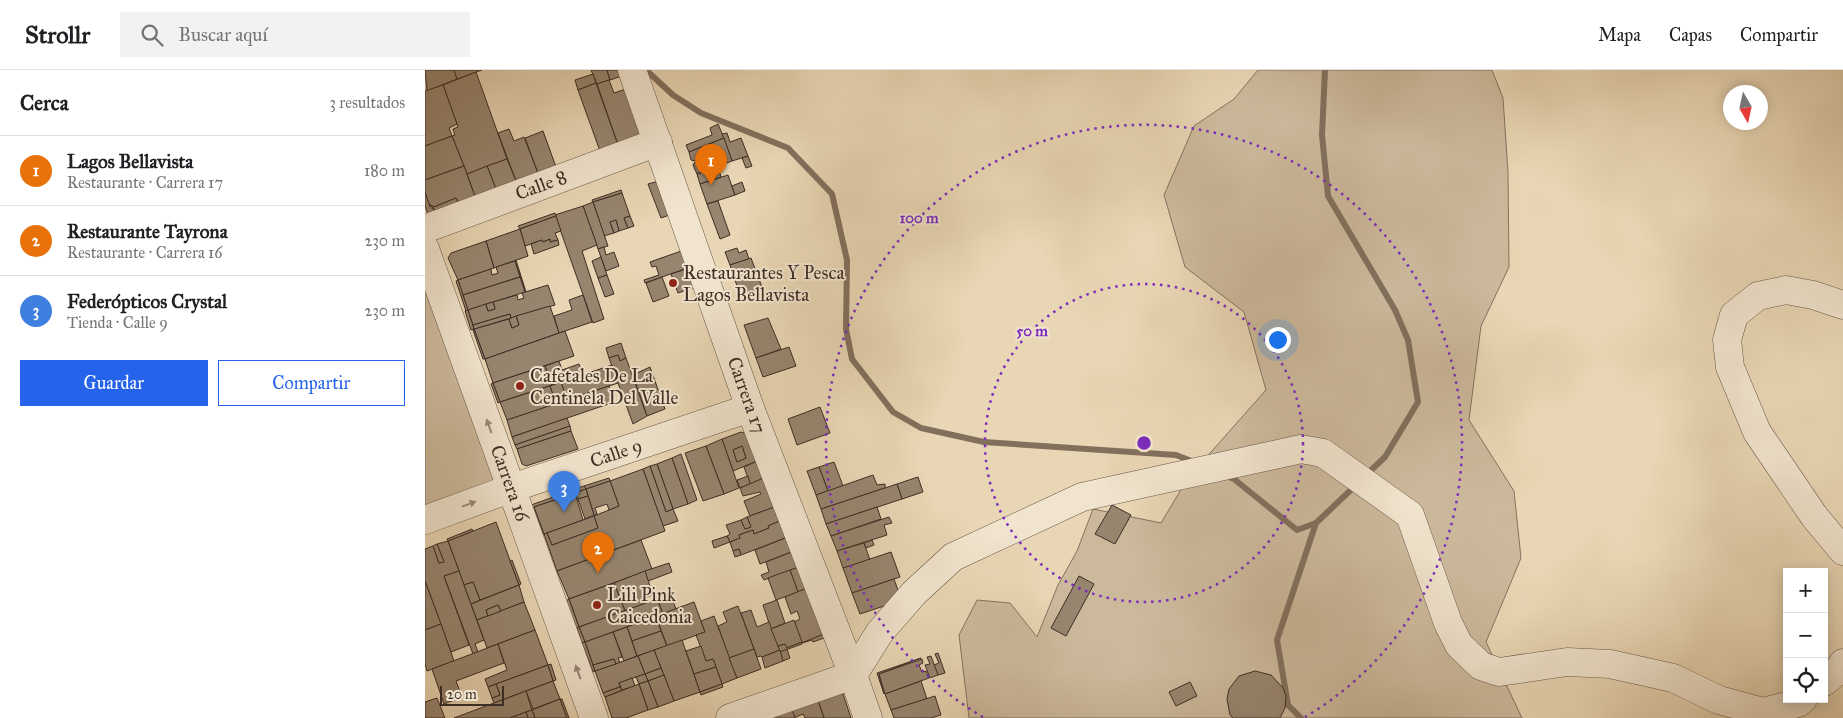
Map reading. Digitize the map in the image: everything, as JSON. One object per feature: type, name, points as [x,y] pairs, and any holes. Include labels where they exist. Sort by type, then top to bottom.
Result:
[{"type":"street","name":"Carrera 17","points":[[632,70],[750,408],[868,718]]},
{"type":"street","name":"Calle 8","points":[[425,229],[658,142]]},
{"type":"street","name":"Carrera 16","points":[[425,249],[595,718]]},
{"type":"street","points":[[1843,306],[1813,295],[1786,290],[1758,296],[1735,315],[1727,340],[1729,368],[1757,432],[1814,516],[1843,551]]},
{"type":"street","name":"Calle 9","points":[[425,520],[512,488],[750,408]]},
{"type":"street","points":[[730,718],[853,675],[880,632],[914,593],[953,557],[1082,498],[1301,449],[1323,453],[1410,515],[1447,623],[1459,645],[1481,666],[1499,672],[1567,662],[1609,664],[1673,678],[1719,700],[1763,712],[1799,703]]},
{"type":"street","points":[[1828,679],[1839,670],[1843,663]]},
{"type":"shaded area","points":[[1258,70],[1492,70],[1503,98],[1508,172],[1509,267],[1481,326],[1469,420],[1514,491],[1521,558],[1486,642],[1522,718],[969,718],[959,635],[977,600],[1010,603],[1037,637],[1058,585],[1077,551],[1093,509],[1161,523],[1188,478],[1266,390],[1244,312],[1185,267],[1164,195],[1194,126],[1234,99]]},
{"type":"shaded area","points":[[425,249],[512,488],[425,520]]},
{"type":"building","points":[[425,70],[454,70],[457,79],[427,91]]},
{"type":"building","points":[[454,70],[482,70],[457,79]]},
{"type":"building","points":[[591,70],[607,70],[610,80],[597,84]]},
{"type":"building","points":[[607,70],[620,70],[622,76],[610,80]]},
{"type":"building","points":[[476,72],[507,159],[467,174],[452,136],[455,135],[453,129],[458,127],[443,85]]},
{"type":"building","points":[[593,74],[596,83],[578,90],[575,80]]},
{"type":"building","points":[[609,80],[614,93],[626,89],[642,136],[618,145],[597,84]]},
{"type":"building","points":[[596,83],[618,145],[600,151],[578,90]]},
{"type":"building","points":[[443,85],[457,124],[449,128],[452,136],[425,146],[425,91]]},
{"type":"building","points":[[718,124],[724,138],[689,152],[686,145],[712,135],[710,128]]},
{"type":"building","points":[[509,129],[514,141],[524,137],[538,173],[516,181],[498,133]]},
{"type":"building","points":[[543,131],[556,167],[538,173],[525,138]]},
{"type":"building","points":[[727,133],[730,142],[741,138],[748,156],[732,161],[722,134]]},
{"type":"building","points":[[452,136],[464,166],[425,180],[425,146]]},
{"type":"building","points":[[724,138],[732,161],[697,174],[693,165],[696,161],[691,160],[689,152]]},
{"type":"building","points":[[748,156],[752,166],[746,168],[742,158]]},
{"type":"building","points":[[507,159],[516,181],[496,189],[487,166]]},
{"type":"building","points":[[464,166],[475,196],[458,203],[456,198],[434,207],[429,204],[425,192],[425,180]]},
{"type":"building","points":[[487,166],[496,189],[475,196],[467,174]]},
{"type":"building","points":[[718,167],[721,177],[700,184],[697,174]]},
{"type":"building","points":[[728,175],[735,195],[707,204],[700,184]]},
{"type":"building","points":[[659,181],[678,212],[661,218],[648,184]]},
{"type":"building","points":[[742,182],[745,191],[735,195],[732,186]]},
{"type":"building","points":[[621,190],[622,193],[593,202],[592,200]]},
{"type":"building","points":[[425,192],[430,207],[436,211],[428,214],[425,206]]},
{"type":"building","points":[[622,193],[630,216],[624,218],[628,228],[619,231],[616,220],[610,222],[614,233],[604,236],[593,202]]},
{"type":"building","points":[[456,198],[458,203],[436,211],[429,204],[434,207]]},
{"type":"building","points":[[718,201],[730,235],[720,239],[707,204]]},
{"type":"building","points":[[593,202],[608,246],[598,249],[583,206]]},
{"type":"building","points":[[583,206],[597,245],[582,251],[604,319],[593,323],[555,215]]},
{"type":"building","points":[[555,213],[556,216],[520,229],[518,226]]},
{"type":"building","points":[[556,216],[561,231],[555,233],[558,240],[550,242],[550,239],[543,242],[542,240],[525,246],[520,229]]},
{"type":"building","points":[[630,216],[634,226],[628,228],[624,218]]},
{"type":"building","points":[[616,220],[619,231],[614,233],[610,222]]},
{"type":"building","points":[[520,229],[528,256],[494,268],[486,241]]},
{"type":"building","points":[[550,239],[550,242],[558,240],[559,245],[534,254],[531,244]]},
{"type":"building","points":[[486,241],[494,268],[458,280],[448,258],[451,253]]},
{"type":"building","points":[[604,247],[606,255],[614,252],[619,266],[606,271],[598,249]]},
{"type":"building","points":[[737,248],[739,253],[746,250],[749,259],[730,265],[725,252]]},
{"type":"building","points":[[687,249],[693,266],[645,283],[644,280],[659,275],[656,266],[652,267],[650,262]]},
{"type":"building","points":[[601,257],[607,275],[598,278],[592,261]]},
{"type":"building","points":[[751,258],[762,287],[740,295],[730,265]]},
{"type":"building","points":[[516,260],[526,292],[515,261]]},
{"type":"building","points":[[515,261],[520,277],[463,295],[458,280],[491,269],[492,275],[498,273],[496,267]]},
{"type":"building","points":[[695,266],[702,285],[678,293],[671,274]]},
{"type":"building","points":[[607,275],[614,294],[605,297],[598,278]]},
{"type":"building","points":[[520,277],[525,292],[468,310],[463,295]]},
{"type":"building","points":[[662,277],[669,296],[653,302],[646,283]]},
{"type":"building","points":[[458,280],[468,310],[466,311],[456,281]]},
{"type":"building","points":[[548,285],[555,305],[511,318],[510,314],[473,325],[468,310],[486,304],[488,311],[495,309],[493,302],[517,295],[518,300],[524,298],[522,293]]},
{"type":"building","points":[[583,295],[592,322],[559,333],[554,316],[572,310],[569,300]]},
{"type":"building","points":[[493,302],[495,309],[488,311],[486,304]]},
{"type":"building","points":[[550,306],[559,333],[485,359],[474,329],[509,319],[512,328],[519,325],[516,316]]},
{"type":"building","points":[[468,310],[474,329],[471,330],[465,311]]},
{"type":"building","points":[[510,314],[511,318],[474,329],[473,325]]},
{"type":"building","points":[[516,316],[519,325],[512,328],[509,319]]},
{"type":"building","points":[[768,318],[781,349],[756,358],[744,325]]},
{"type":"building","points":[[474,329],[485,359],[483,359]]},
{"type":"building","points":[[565,331],[574,356],[493,383],[485,359]]},
{"type":"building","points":[[621,343],[626,358],[620,361],[618,355],[609,358],[606,348]]},
{"type":"building","points":[[789,347],[796,366],[763,377],[756,358]]},
{"type":"building","points":[[618,355],[620,361],[626,358],[647,416],[633,424],[609,358]]},
{"type":"building","points":[[559,361],[562,370],[579,364],[583,375],[552,385],[545,366]]},
{"type":"building","points":[[612,365],[618,383],[567,400],[561,382]]},
{"type":"building","points":[[545,366],[552,385],[500,402],[493,383]]},
{"type":"building","points":[[650,367],[665,409],[647,416],[633,375]]},
{"type":"building","points":[[561,382],[567,400],[556,404],[550,386]]},
{"type":"building","points":[[493,383],[500,402],[498,403],[491,384]]},
{"type":"building","points":[[550,386],[556,404],[507,420],[500,402]]},
{"type":"building","points":[[609,386],[614,402],[512,437],[507,420]]},
{"type":"building","points":[[820,407],[830,433],[797,445],[788,419]]},
{"type":"building","points":[[567,418],[570,426],[515,445],[512,437]]},
{"type":"building","points":[[570,426],[571,431],[517,449],[515,445]]},
{"type":"building","points":[[571,431],[578,449],[526,466],[522,464],[517,449]]},
{"type":"building","points":[[741,432],[747,434],[757,461],[733,471],[722,439]],"holes":[[[742,446],[746,458],[737,462],[733,450]]]},
{"type":"building","points":[[722,439],[739,488],[724,494],[706,446]]},
{"type":"building","points":[[706,446],[724,494],[703,501],[685,453]]},
{"type":"building","points":[[742,446],[746,458],[737,462],[733,450]]},
{"type":"building","points":[[681,454],[697,500],[688,504],[672,458]]},
{"type":"building","points":[[672,458],[688,504],[673,509],[657,464]]},
{"type":"building","points":[[760,460],[766,477],[750,484],[744,467]]},
{"type":"building","points":[[834,462],[843,486],[828,491],[819,467]]},
{"type":"building","points":[[657,464],[673,509],[666,512],[650,466]]},
{"type":"building","points":[[650,466],[666,512],[673,509],[678,521],[663,526],[643,469]]},
{"type":"building","points":[[819,467],[828,491],[816,495],[807,471]]},
{"type":"building","points":[[643,469],[665,531],[557,571],[544,534],[547,533],[552,545],[598,528],[594,516],[619,506],[610,481]]},
{"type":"building","points":[[873,475],[877,485],[885,484],[885,488],[821,509],[816,495]]},
{"type":"building","points":[[748,476],[750,484],[740,488],[737,480]]},
{"type":"building","points":[[766,477],[777,506],[750,516],[744,501],[761,494],[760,492],[743,496],[740,488]]},
{"type":"building","points":[[918,477],[923,492],[902,499],[897,484]]},
{"type":"building","points":[[609,478],[610,481],[586,489],[584,486]]},
{"type":"building","points":[[610,481],[619,506],[609,510],[607,504],[595,508],[597,514],[594,515],[586,489]]},
{"type":"building","points":[[897,484],[902,499],[826,524],[821,509]]},
{"type":"building","points":[[584,486],[586,489],[534,507],[544,534],[541,535],[531,505]]},
{"type":"building","points":[[586,489],[588,496],[578,499],[575,493]]},
{"type":"building","points":[[575,493],[583,520],[544,534],[534,507]]},
{"type":"building","points":[[588,496],[594,515],[585,519],[578,499]]},
{"type":"building","points":[[1112,505],[1131,515],[1115,544],[1095,534]]},
{"type":"building","points":[[777,506],[782,520],[754,534],[753,530],[739,535],[740,538],[730,542],[727,536],[730,534],[726,525],[741,520],[745,529],[751,527],[747,517]]},
{"type":"building","points":[[877,507],[881,519],[831,536],[826,524]]},
{"type":"building","points":[[594,516],[598,528],[552,545],[547,533]]},
{"type":"building","points":[[747,517],[751,527],[745,529],[741,520]]},
{"type":"building","points":[[889,517],[892,523],[884,525],[887,535],[837,551],[831,536]]},
{"type":"building","points":[[782,520],[788,537],[741,555],[739,549],[733,551],[730,542],[740,538],[739,535],[753,530],[754,534]]},
{"type":"building","points":[[496,522],[519,585],[480,600],[473,582],[464,585],[448,541]]},
{"type":"building","points":[[472,529],[473,531],[448,541],[447,539]]},
{"type":"building","points":[[727,536],[730,542],[714,548],[712,541]]},
{"type":"building","points":[[788,537],[794,551],[760,564],[755,550]]},
{"type":"building","points":[[641,540],[652,569],[569,599],[557,571]]},
{"type":"building","points":[[872,540],[874,545],[866,548],[864,543]]},
{"type":"building","points":[[448,541],[459,571],[444,576],[469,645],[451,652],[425,581],[425,549],[433,546],[439,563],[444,562],[437,544]]},
{"type":"building","points":[[864,543],[870,560],[843,568],[837,551]]},
{"type":"building","points":[[437,544],[444,562],[439,563],[433,546]]},
{"type":"building","points":[[739,549],[741,555],[735,557],[733,551]]},
{"type":"building","points":[[794,551],[799,567],[764,580],[761,575],[769,572],[766,562]]},
{"type":"building","points":[[891,552],[900,577],[852,593],[843,568]]},
{"type":"building","points":[[512,560],[521,584],[519,585],[510,561]]},
{"type":"building","points":[[669,563],[672,572],[648,581],[645,571]]},
{"type":"building","points":[[799,567],[807,588],[798,592],[790,570]]},
{"type":"building","points":[[790,570],[798,592],[776,600],[768,578]]},
{"type":"building","points":[[459,571],[484,640],[475,644],[478,652],[473,654],[444,576]]},
{"type":"building","points":[[645,571],[653,595],[644,598],[646,603],[625,611],[614,583]]},
{"type":"building","points":[[1079,576],[1094,584],[1066,636],[1051,628]]},
{"type":"building","points":[[894,579],[900,596],[889,600],[890,604],[860,614],[852,593]]},
{"type":"building","points":[[425,581],[441,624],[425,630]]},
{"type":"building","points":[[473,582],[480,600],[471,604],[464,585]]},
{"type":"building","points":[[614,583],[625,611],[579,627],[569,599]]},
{"type":"building","points":[[519,585],[524,602],[501,611],[498,605],[486,610],[488,616],[477,620],[471,604]]},
{"type":"building","points":[[807,588],[824,634],[802,643],[794,622],[800,619],[797,611],[791,614],[785,597]]},
{"type":"building","points":[[670,594],[676,609],[663,614],[657,599]]},
{"type":"building","points":[[569,599],[579,627],[576,629],[566,601]]},
{"type":"building","points":[[657,599],[663,614],[585,642],[579,627]]},
{"type":"building","points":[[777,600],[785,623],[771,629],[763,605]]},
{"type":"building","points":[[524,602],[535,630],[487,648],[477,620]]},
{"type":"building","points":[[694,602],[705,632],[667,646],[656,616]]},
{"type":"building","points":[[498,605],[501,611],[488,616],[486,610]]},
{"type":"building","points":[[738,606],[754,649],[729,658],[718,626],[727,622],[723,612]]},
{"type":"building","points":[[751,610],[757,627],[769,622],[780,650],[757,657],[741,613]]},
{"type":"building","points":[[656,616],[661,631],[632,641],[627,627]]},
{"type":"building","points":[[714,616],[737,678],[722,684],[713,659],[706,661],[696,635],[705,632],[701,621]]},
{"type":"building","points":[[794,620],[802,642],[787,648],[785,644],[778,646],[771,629]]},
{"type":"building","points":[[441,624],[454,661],[427,671],[425,664],[425,630]]},
{"type":"building","points":[[579,627],[585,642],[582,643],[577,628]]},
{"type":"building","points":[[627,627],[637,656],[624,661],[613,632]]},
{"type":"building","points":[[535,630],[548,665],[488,687],[485,679],[507,670],[498,644]]},
{"type":"building","points":[[661,631],[667,646],[637,656],[632,641]]},
{"type":"building","points":[[613,632],[622,657],[618,658],[620,663],[616,664],[614,659],[593,665],[585,642]]},
{"type":"building","points":[[824,634],[827,637],[813,642],[812,640],[802,643]]},
{"type":"building","points":[[682,640],[700,692],[674,701],[654,650]]},
{"type":"building","points":[[585,642],[595,671],[593,672],[582,643]]},
{"type":"building","points":[[802,642],[802,644],[780,652],[778,646],[785,644],[787,648]]},
{"type":"building","points":[[498,644],[504,663],[456,681],[462,697],[444,704],[432,669]]},
{"type":"building","points":[[701,646],[706,661],[713,659],[716,667],[694,674],[686,651]]},
{"type":"building","points":[[754,649],[761,669],[737,678],[729,658]]},
{"type":"building","points":[[787,649],[790,658],[783,661],[780,652]]},
{"type":"building","points":[[654,650],[661,668],[645,674],[638,656]]},
{"type":"building","points":[[780,650],[783,661],[765,668],[762,657]]},
{"type":"building","points":[[938,653],[945,673],[938,675],[934,665],[939,663],[935,654]]},
{"type":"building","points":[[638,656],[645,674],[619,683],[620,687],[603,693],[595,671]]},
{"type":"building","points":[[931,656],[938,675],[930,678],[925,665],[930,664],[927,657]]},
{"type":"building","points":[[921,658],[879,674],[884,694],[877,673]]},
{"type":"building","points":[[614,659],[616,664],[595,671],[593,665]]},
{"type":"building","points":[[922,659],[923,663],[919,665],[922,672],[926,671],[929,678],[885,694],[879,674]]},
{"type":"building","points":[[551,664],[556,680],[553,681],[548,665]]},
{"type":"building","points":[[548,665],[553,681],[494,703],[492,698],[500,695],[496,684]]},
{"type":"building","points":[[716,667],[722,684],[700,692],[694,674]]},
{"type":"building","points":[[661,668],[664,675],[648,681],[645,674]]},
{"type":"building","points":[[1255,671],[1271,675],[1283,688],[1286,696],[1285,708],[1280,718],[1233,718],[1230,715],[1227,699],[1229,689],[1239,676]]},
{"type":"building","points":[[645,674],[648,681],[639,684],[636,677]]},
{"type":"building","points":[[664,675],[674,701],[658,707],[648,681]]},
{"type":"building","points":[[632,678],[635,686],[622,690],[619,683]]},
{"type":"building","points":[[553,681],[560,699],[533,709],[526,691]]},
{"type":"building","points":[[648,681],[658,707],[648,710],[639,684]]},
{"type":"building","points":[[921,681],[927,699],[891,710],[885,694]]},
{"type":"building","points":[[1190,682],[1197,696],[1176,706],[1169,692]]},
{"type":"building","points":[[496,684],[500,695],[492,698],[488,687]]},
{"type":"building","points":[[639,684],[648,710],[626,718],[612,718],[605,697]]},
{"type":"building","points":[[722,684],[723,687],[701,695],[700,692]]},
{"type":"building","points":[[620,687],[622,690],[605,697],[603,693]]},
{"type":"building","points":[[841,688],[851,718],[824,718],[815,692]]},
{"type":"building","points":[[526,691],[532,710],[510,718],[454,718]]},
{"type":"building","points":[[815,692],[824,718],[805,718],[803,714],[794,718],[789,701]]},
{"type":"building","points":[[935,696],[941,715],[931,718],[894,718],[891,710]]},
{"type":"building","points":[[437,698],[445,718],[425,718],[425,702]]},
{"type":"building","points":[[560,699],[567,718],[535,718],[532,710]]},
{"type":"building","points":[[560,699],[562,699],[569,718],[567,718]]},
{"type":"building","points":[[789,701],[795,718],[773,718],[769,708]]},
{"type":"building","points":[[532,710],[535,718],[528,718],[526,712]]},
{"type":"building","points":[[526,712],[528,718],[510,718]]},
{"type":"waterway","points":[[646,70],[673,95],[701,113],[788,148],[832,194],[847,260],[846,329],[852,359],[893,412],[921,428],[984,442],[1176,455],[1194,462]]},
{"type":"waterway","points":[[1325,70],[1322,135],[1328,196],[1395,310],[1408,340],[1418,402],[1385,457],[1366,475]]},
{"type":"waterway","points":[[1224,475],[1234,479],[1297,530],[1316,523]]},
{"type":"waterway","points":[[1301,718],[1288,705],[1277,640],[1316,523],[1356,485]]},
{"type":"place","name":"Lagos Bellavista","points":[[711,185]]},
{"type":"place","name":"Restaurantes Y Pesca Lagos Bellavista","points":[[673,283]]},
{"type":"place","name":"Cafetales De La Centinela Del Valle","points":[[520,386]]},
{"type":"place","name":"Federópticos Crystal","points":[[564,512]]},
{"type":"place","name":"Restaurante Tayrona","points":[[598,573]]},
{"type":"place","name":"Lili Pink Caicedonia","points":[[597,605]]}]
